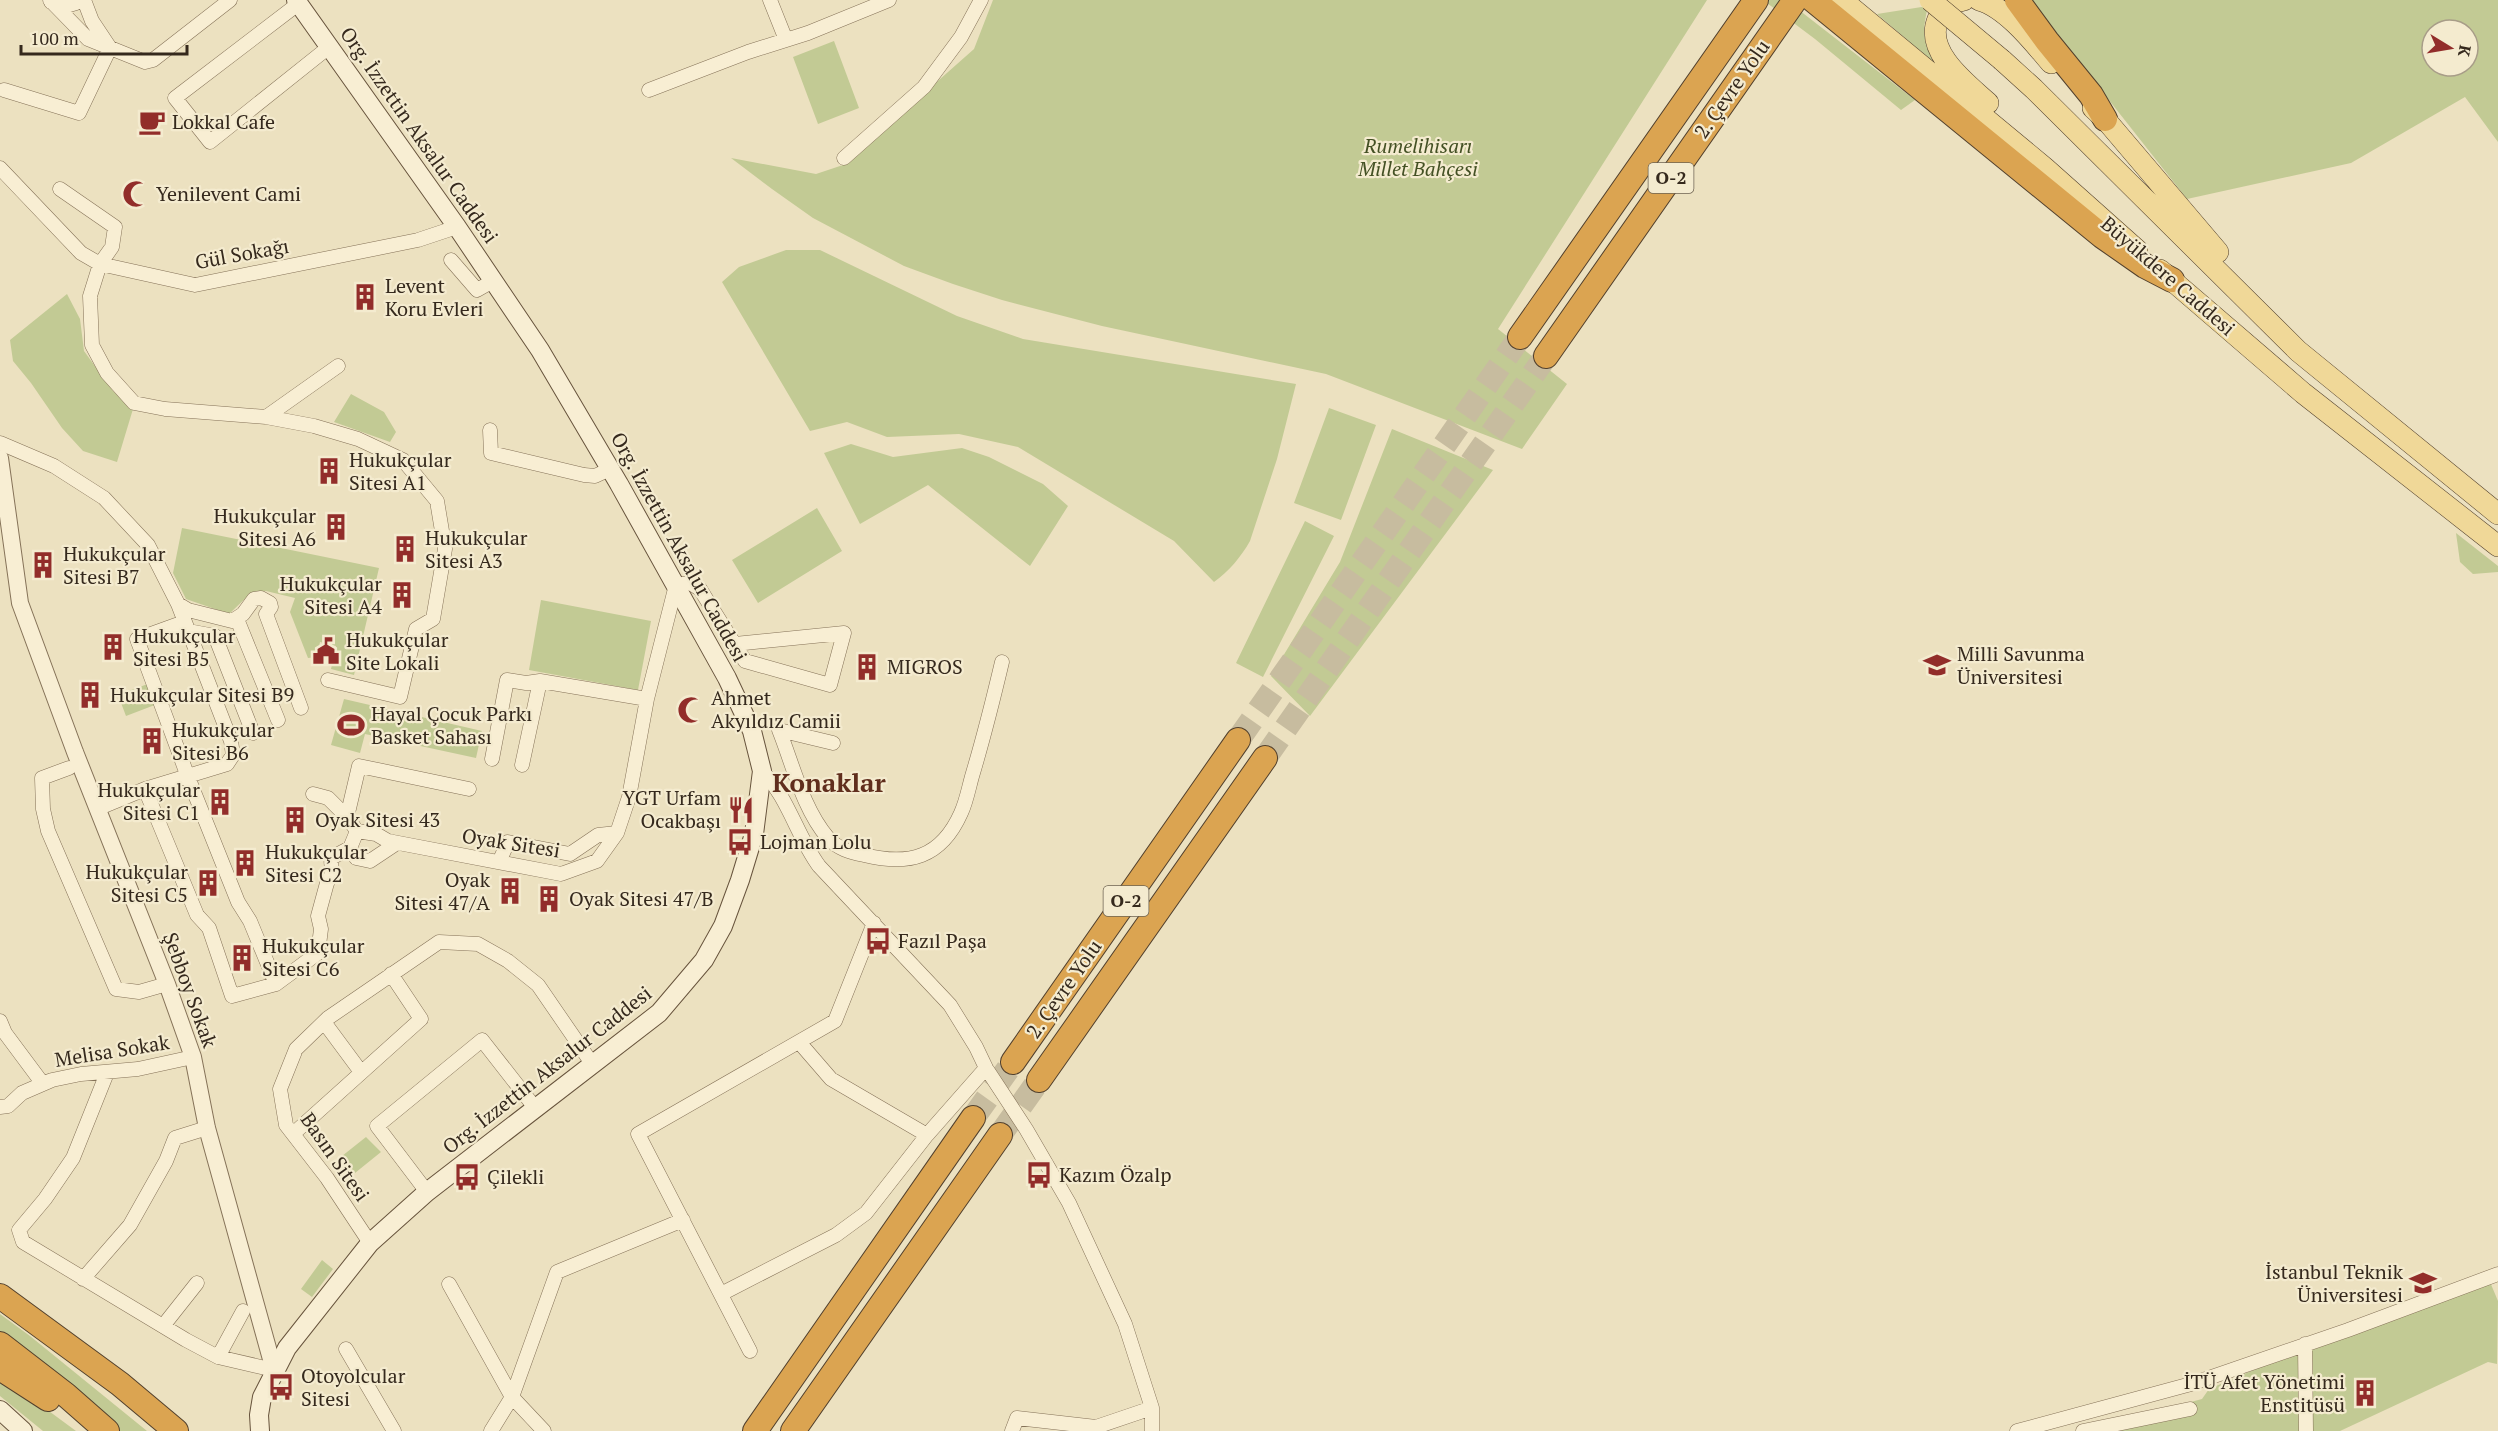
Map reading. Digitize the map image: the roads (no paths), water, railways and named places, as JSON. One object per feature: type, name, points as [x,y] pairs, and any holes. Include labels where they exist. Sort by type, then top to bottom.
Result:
[{"type":"highway","name":"2. Çevre Yolu","points":[[1520,337],[1756,0]]},
{"type":"highway","name":"2. Çevre Yolu","points":[[1546,356],[1795,0]]},
{"type":"highway","points":[[2017,0],[2091,95],[2105,119]]},
{"type":"highway","points":[[1827,4],[2102,236],[2145,266],[2172,280]]},
{"type":"highway","name":"2. Çevre Yolu","points":[[1013,1062],[1238,740]]},
{"type":"highway","name":"2. Çevre Yolu","points":[[1039,1080],[1265,758]]},
{"type":"highway","points":[[755,1431],[973,1118]]},
{"type":"highway","points":[[793,1431],[1000,1135]]},
{"type":"highway","points":[[0,1296],[120,1384],[176,1431]]},
{"type":"highway","points":[[0,1344],[66,1395],[107,1431]]},
{"type":"highway","points":[[0,1368],[33,1388],[90,1431]]},
{"type":"main road","name":"Büyükdere Caddesi","points":[[1930,0],[2034,89],[2298,351],[2498,514]]},
{"type":"main road","points":[[1964,0],[1956,2],[1941,13],[1936,27],[1936,41],[1958,75],[2028,139],[2045,168]]},
{"type":"main road","points":[[1979,0],[1987,2],[2014,23],[2105,119],[2242,281],[2259,311]]},
{"type":"main road","name":"Org. İzzettin Aksalur Caddesi","points":[[260,1431],[259,1415],[262,1397],[287,1347],[370,1243],[427,1192],[659,1013],[678,993],[714,944],[740,880],[754,834],[762,771],[753,731],[728,678],[540,350],[457,226],[297,2]]},
{"type":"main road","name":"Büyükdere Caddesi","points":[[1827,4],[2045,168],[2303,393],[2498,546]]},
{"type":"main road","points":[[0,1410],[23,1431]]},
{"type":"street","points":[[51,1],[66,6],[78,0]]},
{"type":"street","points":[[84,0],[92,21],[110,48]]},
{"type":"street","points":[[51,1],[88,39],[145,62],[153,60],[230,0]]},
{"type":"street","points":[[771,0],[786,40]]},
{"type":"street","points":[[649,90],[748,52],[808,33],[889,0]]},
{"type":"street","points":[[844,158],[924,87],[961,37],[981,0]]},
{"type":"street","points":[[297,2],[176,98],[210,142],[329,47]]},
{"type":"street","points":[[4,90],[79,114],[110,48]]},
{"type":"street","name":"Gül Sokağı","points":[[0,168],[81,254],[100,264],[195,285],[418,240],[457,226]]},
{"type":"street","points":[[60,189],[115,227],[112,248],[100,264],[90,296],[92,345],[107,373],[134,403],[165,409],[266,417],[314,426],[358,439],[403,460],[437,501],[446,549],[433,619],[416,629],[400,697],[328,680]]},
{"type":"street","points":[[451,260],[477,290],[493,280]]},
{"type":"street","points":[[266,417],[338,366]]},
{"type":"street","points":[[490,430],[491,453],[584,475],[595,476],[610,469]]},
{"type":"street","points":[[0,442],[54,466],[104,498],[148,545],[178,604],[231,741],[233,755],[227,764],[145,789],[99,808]]},
{"type":"street","name":"Şebboy Sokak","points":[[0,458],[20,603],[193,1057],[207,1128],[274,1370]]},
{"type":"street","points":[[676,585],[690,583],[700,589],[745,661],[830,686],[844,633],[735,644]]},
{"type":"street","name":"Oyak Sitesi","points":[[357,831],[376,834],[397,843],[561,874],[597,861],[617,833],[628,797],[647,699],[676,585]]},
{"type":"street","points":[[178,604],[188,610],[232,621],[237,619],[254,599],[261,598],[270,603],[271,607],[266,614],[301,708]]},
{"type":"street","points":[[237,619],[278,720]]},
{"type":"street","points":[[253,733],[215,636],[186,627],[137,639],[188,777],[238,902],[250,921],[276,984]]},
{"type":"street","points":[[832,743],[779,730],[812,815],[829,839],[846,851],[888,861],[914,859],[929,853],[946,838],[961,813],[984,737],[1002,662]]},
{"type":"street","points":[[492,759],[507,680],[526,683],[540,681],[647,699]]},
{"type":"street","points":[[522,765],[540,681]]},
{"type":"street","points":[[347,817],[359,766],[470,789]]},
{"type":"street","points":[[69,768],[42,778],[45,820],[116,989],[139,993],[167,984]]},
{"type":"street","points":[[762,771],[774,783],[808,851],[950,1005],[986,1068],[1026,1129],[1069,1203],[1125,1324],[1152,1408],[1152,1431]]},
{"type":"street","points":[[145,789],[197,915],[209,928],[232,996],[276,984],[318,953],[321,929],[318,916],[327,883],[332,874],[324,857],[350,848],[357,831],[328,798],[313,794]]},
{"type":"street","points":[[499,862],[508,842],[570,854],[598,835],[617,833]]},
{"type":"street","points":[[350,848],[356,858],[370,861],[397,843]]},
{"type":"street","points":[[750,1351],[638,1134],[835,1021],[874,923]]},
{"type":"street","name":"Basın Sitesi","points":[[370,1243],[327,1178],[286,1125],[280,1089],[296,1049],[324,1022],[439,942],[478,944],[508,961],[538,985],[593,1065]]},
{"type":"street","points":[[293,1134],[421,1018],[391,974]]},
{"type":"street","points":[[0,1021],[4,1033],[43,1084]]},
{"type":"street","points":[[324,1022],[362,1072]]},
{"type":"street","points":[[427,1192],[377,1126],[482,1040],[536,1109]]},
{"type":"street","points":[[799,1042],[831,1078],[927,1135]]},
{"type":"street","name":"Melisa Sokak","points":[[3,1105],[43,1084],[81,1074],[138,1069],[193,1057]]},
{"type":"street","points":[[721,1294],[836,1235],[866,1213],[927,1135],[986,1068]]},
{"type":"street","points":[[107,1073],[73,1158],[45,1199],[19,1230],[23,1242],[218,1357],[274,1370]]},
{"type":"street","points":[[83,1279],[130,1225],[166,1161],[175,1138],[207,1128]]},
{"type":"street","points":[[491,1431],[512,1397],[557,1272],[683,1220]]},
{"type":"street","points":[[2017,1431],[2191,1384],[2498,1274]]},
{"type":"street","points":[[163,1326],[197,1282]]},
{"type":"street","points":[[449,1284],[512,1397],[544,1431]]},
{"type":"street","points":[[218,1357],[243,1311]]},
{"type":"street","points":[[2305,1344],[2306,1431]]},
{"type":"street","points":[[346,1349],[394,1431]]},
{"type":"street","points":[[1012,1431],[1017,1418],[1096,1427],[1152,1408]]},
{"type":"street","points":[[2083,1431],[2190,1409]]},
{"type":"tunnel","points":[[1238,740],[1520,337]]},
{"type":"tunnel","points":[[1265,758],[1546,356]]},
{"type":"tunnel","points":[[973,1118],[1013,1062]]},
{"type":"tunnel","points":[[1000,1135],[1039,1080]]},
{"type":"place","name":"Lokkal Cafe","points":[[152,122]]},
{"type":"place","name":"Yenilevent Cami","points":[[136,194]]},
{"type":"place","name":"Levent Koru Evleri","points":[[365,297]]},
{"type":"place","name":"Hukukçular Sitesi A1","points":[[329,471]]},
{"type":"place","name":"Hukukçular Sitesi A6","points":[[336,527]]},
{"type":"place","name":"Hukukçular Sitesi A3","points":[[405,549]]},
{"type":"place","name":"Hukukçular Sitesi B7","points":[[43,565]]},
{"type":"place","name":"Hukukçular Sitesi A4","points":[[402,595]]},
{"type":"place","name":"Hukukçular Sitesi B5","points":[[113,647]]},
{"type":"place","name":"Hukukçular Site Lokali","points":[[326,651]]},
{"type":"place","name":"Milli Savunma Üniversitesi","points":[[1937,665]]},
{"type":"place","name":"MIGROS","points":[[867,667]]},
{"type":"place","name":"Hukukçular Sitesi B9","points":[[90,695]]},
{"type":"place","name":"Ahmet Akyıldız Camii","points":[[691,710]]},
{"type":"place","name":"Hayal Çocuk Parkı Basket Sahası","points":[[351,725]]},
{"type":"place","name":"Hukukçular Sitesi B6","points":[[152,741]]},
{"type":"place","name":"Hukukçular Sitesi C1","points":[[220,802]]},
{"type":"place","name":"YGT Urfam Ocakbaşı","points":[[741,810]]},
{"type":"place","name":"Oyak Sitesi 43","points":[[295,820]]},
{"type":"place","name":"Lojman Lolu","points":[[740,842]]},
{"type":"place","name":"Hukukçular Sitesi C2","points":[[245,863]]},
{"type":"place","name":"Hukukçular Sitesi C5","points":[[208,883]]},
{"type":"place","name":"Oyak Sitesi 47/A","points":[[510,891]]},
{"type":"place","name":"Oyak Sitesi 47/B","points":[[549,899]]},
{"type":"place","name":"Fazıl Paşa","points":[[878,941]]},
{"type":"place","name":"Hukukçular Sitesi C6","points":[[242,958]]},
{"type":"place","name":"Kazım Özalp","points":[[1039,1175]]},
{"type":"place","name":"Çilekli","points":[[467,1177]]},
{"type":"place","name":"İstanbul Teknik Üniversitesi","points":[[2423,1283]]},
{"type":"place","name":"Otoyolcular Sitesi","points":[[281,1387]]},
{"type":"place","name":"İTÜ Afet Yönetimi Enstitüsü","points":[[2365,1393]]},
{"type":"district","name":"Konaklar","points":[[829,783]]},
{"type":"park label","name":"Rumelihisarı Millet Bahçesi","points":[[1418,158]]}]
